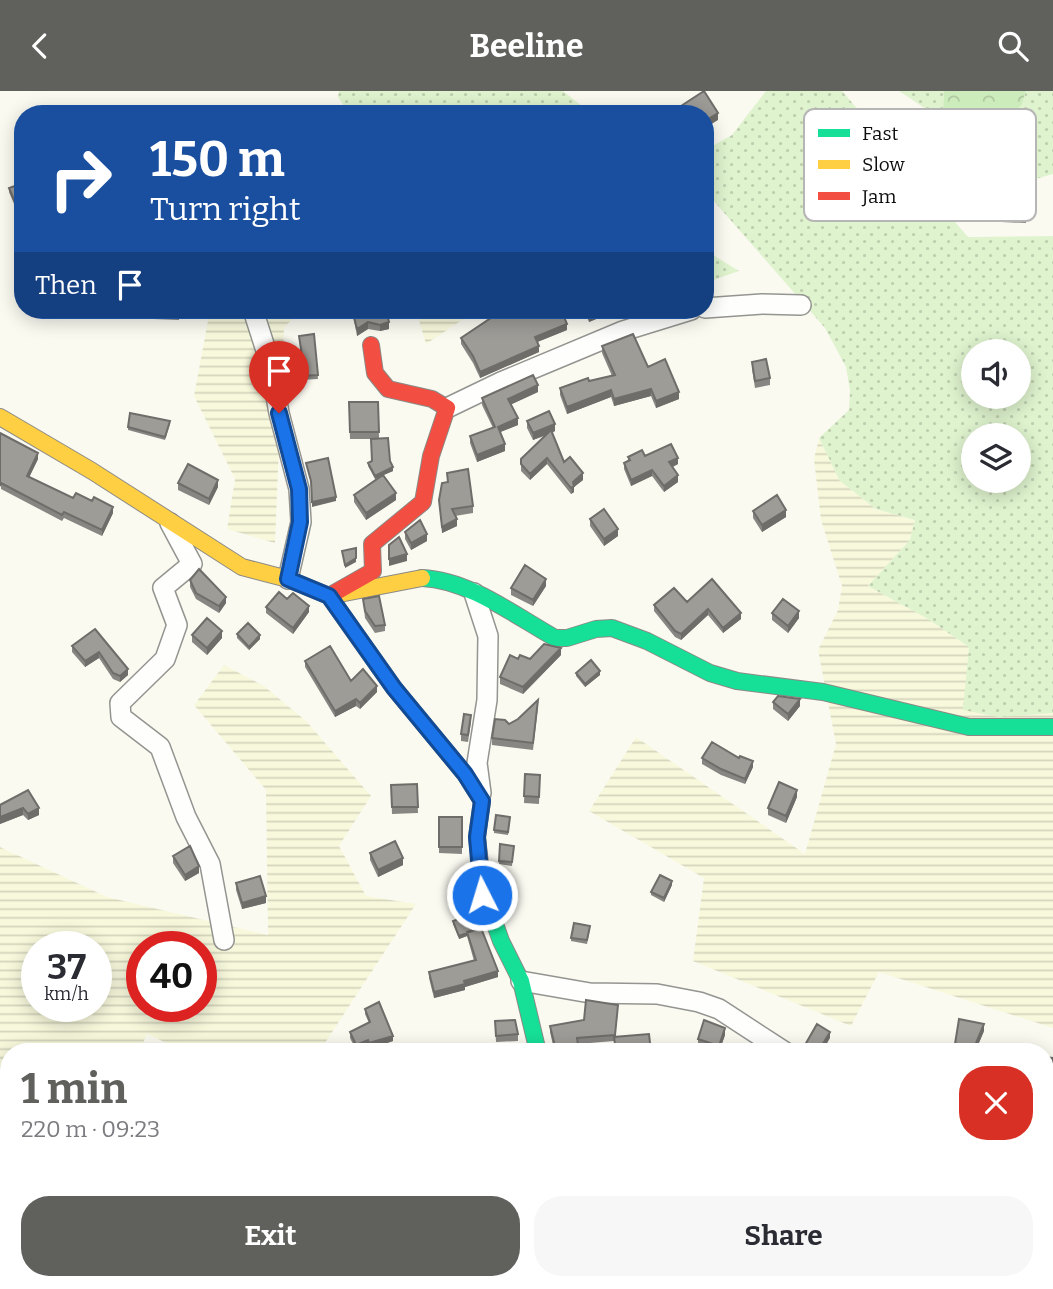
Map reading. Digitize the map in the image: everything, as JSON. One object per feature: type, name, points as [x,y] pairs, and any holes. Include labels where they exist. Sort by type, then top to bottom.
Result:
[{"type":"street","points":[[714,307],[801,305]]},
{"type":"street","points":[[256,319],[270,363],[279,413],[299,489],[300,522],[288,579]]},
{"type":"street","points":[[329,596],[373,571],[372,544],[423,502],[431,456],[447,408],[501,382],[623,331],[662,319]]},
{"type":"street","points":[[371,345],[375,373],[388,389],[432,399],[447,408]]},
{"type":"street","points":[[0,417],[92,471],[242,567],[288,579],[329,596],[394,688],[465,774],[482,801]]},
{"type":"street","points":[[170,522],[192,564],[163,588],[177,625],[165,659],[120,703],[121,717],[160,747],[186,817],[210,863],[224,940]]},
{"type":"street","points":[[329,596],[414,578],[437,579],[474,593],[555,638],[567,639],[596,629],[612,628],[647,641],[710,673],[737,681],[823,692],[969,727],[1053,727]]},
{"type":"street","points":[[474,593],[488,636],[487,700],[477,762],[482,801],[477,837],[482,895],[521,981],[536,1043]]},
{"type":"street","points":[[521,981],[590,993],[657,994],[699,1002],[719,1009],[771,1043]]},
{"type":"green space","points":[[339,91],[563,91],[581,105],[343,105],[338,97]]},
{"type":"green space","points":[[766,91],[842,91],[858,109],[804,109],[804,221],[954,221],[968,237],[1053,236],[1053,713],[999,717],[963,710],[969,647],[928,619],[868,586],[910,540],[915,520],[876,509],[840,481],[819,438],[849,410],[850,390],[846,367],[825,328],[714,201],[714,145],[732,135]]},
{"type":"green space","points":[[899,91],[944,91],[943,109],[926,109]]},
{"type":"green space","points":[[944,91],[1026,91],[1018,109],[943,109]]},
{"type":"green space","points":[[1026,91],[1053,91],[1053,174],[1036,179],[1036,109],[943,109],[1022,104]]},
{"type":"green space","points":[[714,256],[739,271],[714,280]]},
{"type":"green space","points":[[208,319],[293,319],[284,327],[275,543],[227,529],[235,479],[194,396]]},
{"type":"green space","points":[[419,319],[464,319],[426,344]]},
{"type":"green space","points":[[819,438],[840,481],[876,509],[915,520],[910,540],[868,586],[928,619],[969,647],[1053,713],[1053,1028],[879,972],[851,1026],[693,961],[704,878],[589,811],[636,737],[805,854],[836,744],[818,650],[838,610],[842,586],[821,520],[814,459]]},
{"type":"green space","points":[[224,665],[264,686],[307,722],[371,796],[339,846],[366,896],[416,904],[325,1043],[166,1043],[147,1034],[143,1043],[0,1043],[0,847],[107,897],[268,935],[266,790],[194,705]]},
{"type":"building","points":[[704,91],[713,105],[683,105]]},
{"type":"building","points":[[14,186],[14,200],[9,188]]},
{"type":"building","points":[[354,319],[388,319],[389,322],[380,325],[368,322],[357,329]]},
{"type":"building","points":[[490,319],[565,319],[567,324],[535,337],[539,346],[480,372],[461,338]]},
{"type":"building","points":[[314,334],[318,375],[300,376],[299,363],[303,362],[299,336]]},
{"type":"building","points":[[633,334],[648,367],[665,359],[679,392],[656,401],[651,389],[614,399],[611,390],[567,407],[560,388],[588,378],[589,381],[615,375],[602,346]]},
{"type":"building","points":[[766,359],[770,378],[755,381],[752,362]]},
{"type":"building","points":[[533,375],[538,385],[508,399],[518,418],[498,427],[505,444],[477,455],[470,436],[495,427],[482,398]]},
{"type":"building","points":[[349,402],[378,402],[379,432],[350,432]]},
{"type":"building","points":[[549,411],[555,424],[533,433],[527,421]]},
{"type":"building","points":[[130,413],[170,421],[165,437],[128,427]]},
{"type":"building","points":[[551,430],[564,462],[570,457],[583,473],[573,482],[574,486],[571,488],[547,458],[530,474],[521,464],[521,459]]},
{"type":"building","points":[[0,433],[38,453],[27,476],[73,498],[76,493],[92,501],[94,497],[113,507],[102,530],[64,512],[62,515],[1,483],[0,486]]},
{"type":"building","points":[[388,438],[393,467],[375,476],[368,463],[372,461],[371,439]]},
{"type":"building","points":[[671,444],[678,458],[669,462],[678,475],[664,486],[652,470],[631,480],[624,463],[630,460],[628,457],[642,450],[645,456]]},
{"type":"building","points":[[328,458],[336,497],[312,502],[311,481],[306,463]]},
{"type":"building","points":[[188,464],[218,480],[209,499],[178,483]]},
{"type":"building","points":[[468,469],[473,506],[452,509],[457,519],[442,527],[439,500],[442,483],[448,482],[447,473]]},
{"type":"building","points":[[383,475],[396,493],[366,513],[354,495]]},
{"type":"building","points":[[777,495],[786,510],[762,525],[753,511]]},
{"type":"building","points":[[604,509],[618,529],[604,539],[590,519]]},
{"type":"building","points":[[420,520],[427,534],[411,543],[405,532]]},
{"type":"building","points":[[399,537],[407,554],[389,559],[389,545]]},
{"type":"building","points":[[356,548],[356,558],[345,565],[342,551]]},
{"type":"building","points":[[525,565],[546,579],[533,600],[511,588]]},
{"type":"building","points":[[199,569],[226,597],[219,606],[196,593],[190,580]]},
{"type":"building","points":[[712,579],[741,613],[723,628],[708,609],[681,634],[675,631],[654,605],[674,588],[687,602]]},
{"type":"building","points":[[279,592],[287,599],[293,593],[309,606],[293,628],[266,607]]},
{"type":"building","points":[[379,596],[385,625],[375,626],[365,611],[363,599]]},
{"type":"building","points":[[783,599],[799,611],[788,626],[772,613]]},
{"type":"building","points":[[207,618],[222,631],[207,648],[192,635]]},
{"type":"building","points":[[248,623],[260,635],[249,647],[237,634]]},
{"type":"building","points":[[95,629],[128,669],[120,676],[113,673],[99,652],[85,661],[72,646]]},
{"type":"building","points":[[544,644],[561,648],[523,687],[500,677],[510,655],[518,659],[520,655],[530,659]]},
{"type":"building","points":[[330,646],[351,681],[363,669],[377,686],[360,703],[356,699],[335,711],[305,661]]},
{"type":"building","points":[[591,660],[600,671],[585,684],[576,673]]},
{"type":"building","points":[[778,696],[800,699],[788,714],[773,702]]},
{"type":"building","points":[[538,700],[533,743],[492,738],[495,719],[505,720],[509,724]]},
{"type":"building","points":[[464,714],[471,715],[468,735],[461,734]]},
{"type":"building","points":[[712,742],[739,758],[740,756],[753,761],[745,779],[702,758]]},
{"type":"building","points":[[525,774],[540,775],[539,797],[524,796]]},
{"type":"building","points":[[779,782],[797,790],[786,816],[768,808]]},
{"type":"building","points":[[417,784],[418,807],[392,807],[391,785]]},
{"type":"building","points":[[28,790],[39,808],[28,814],[23,808],[0,817],[0,805]]},
{"type":"building","points":[[496,815],[510,817],[508,832],[494,830]]},
{"type":"building","points":[[439,817],[462,817],[462,847],[439,847]]},
{"type":"building","points":[[395,841],[403,858],[378,870],[370,853]]},
{"type":"building","points":[[500,844],[514,846],[512,862],[499,861]]},
{"type":"building","points":[[190,846],[199,866],[185,875],[173,856]]},
{"type":"building","points":[[660,875],[672,881],[664,898],[651,892]]},
{"type":"building","points":[[260,876],[266,896],[242,903],[236,883]]},
{"type":"building","points":[[469,915],[475,930],[459,936],[453,921]]},
{"type":"building","points":[[574,923],[590,926],[587,940],[571,938]]},
{"type":"building","points":[[481,928],[498,971],[434,992],[429,972],[476,960],[467,932]]},
{"type":"building","points":[[586,1000],[618,1005],[615,1035],[577,1038],[578,1043],[554,1043],[550,1026],[584,1020]]},
{"type":"building","points":[[379,1002],[393,1036],[369,1043],[368,1040],[355,1043],[350,1032],[370,1022],[365,1009]]},
{"type":"building","points":[[959,1019],[984,1024],[976,1043],[955,1043]]},
{"type":"building","points":[[515,1020],[518,1034],[496,1036],[495,1021]]},
{"type":"building","points":[[704,1020],[725,1028],[720,1043],[698,1039]]},
{"type":"building","points":[[817,1024],[830,1032],[823,1043],[806,1043]]},
{"type":"building","points":[[649,1034],[650,1043],[615,1043],[614,1037]]},
{"type":"traffic: fast","points":[[422,578],[440,580],[474,592],[555,638],[612,628],[647,641],[710,673],[737,681],[823,692],[969,727],[1053,727]]},
{"type":"traffic: fast","points":[[483,890],[501,941],[521,981],[536,1043]]},
{"type":"traffic: slow","points":[[0,417],[92,471],[242,567],[288,579],[329,596],[422,578]]},
{"type":"traffic: slow","points":[[329,596],[394,688],[465,774],[482,801],[477,837],[483,890]]},
{"type":"traffic: jam","points":[[329,596],[373,571],[372,544],[423,502],[431,456],[447,408],[432,399],[388,389],[375,373],[371,345]]},
{"type":"route","points":[[279,413],[299,489],[300,522],[288,579],[329,596],[394,688],[465,774],[482,801],[477,837],[482,895]]}]
